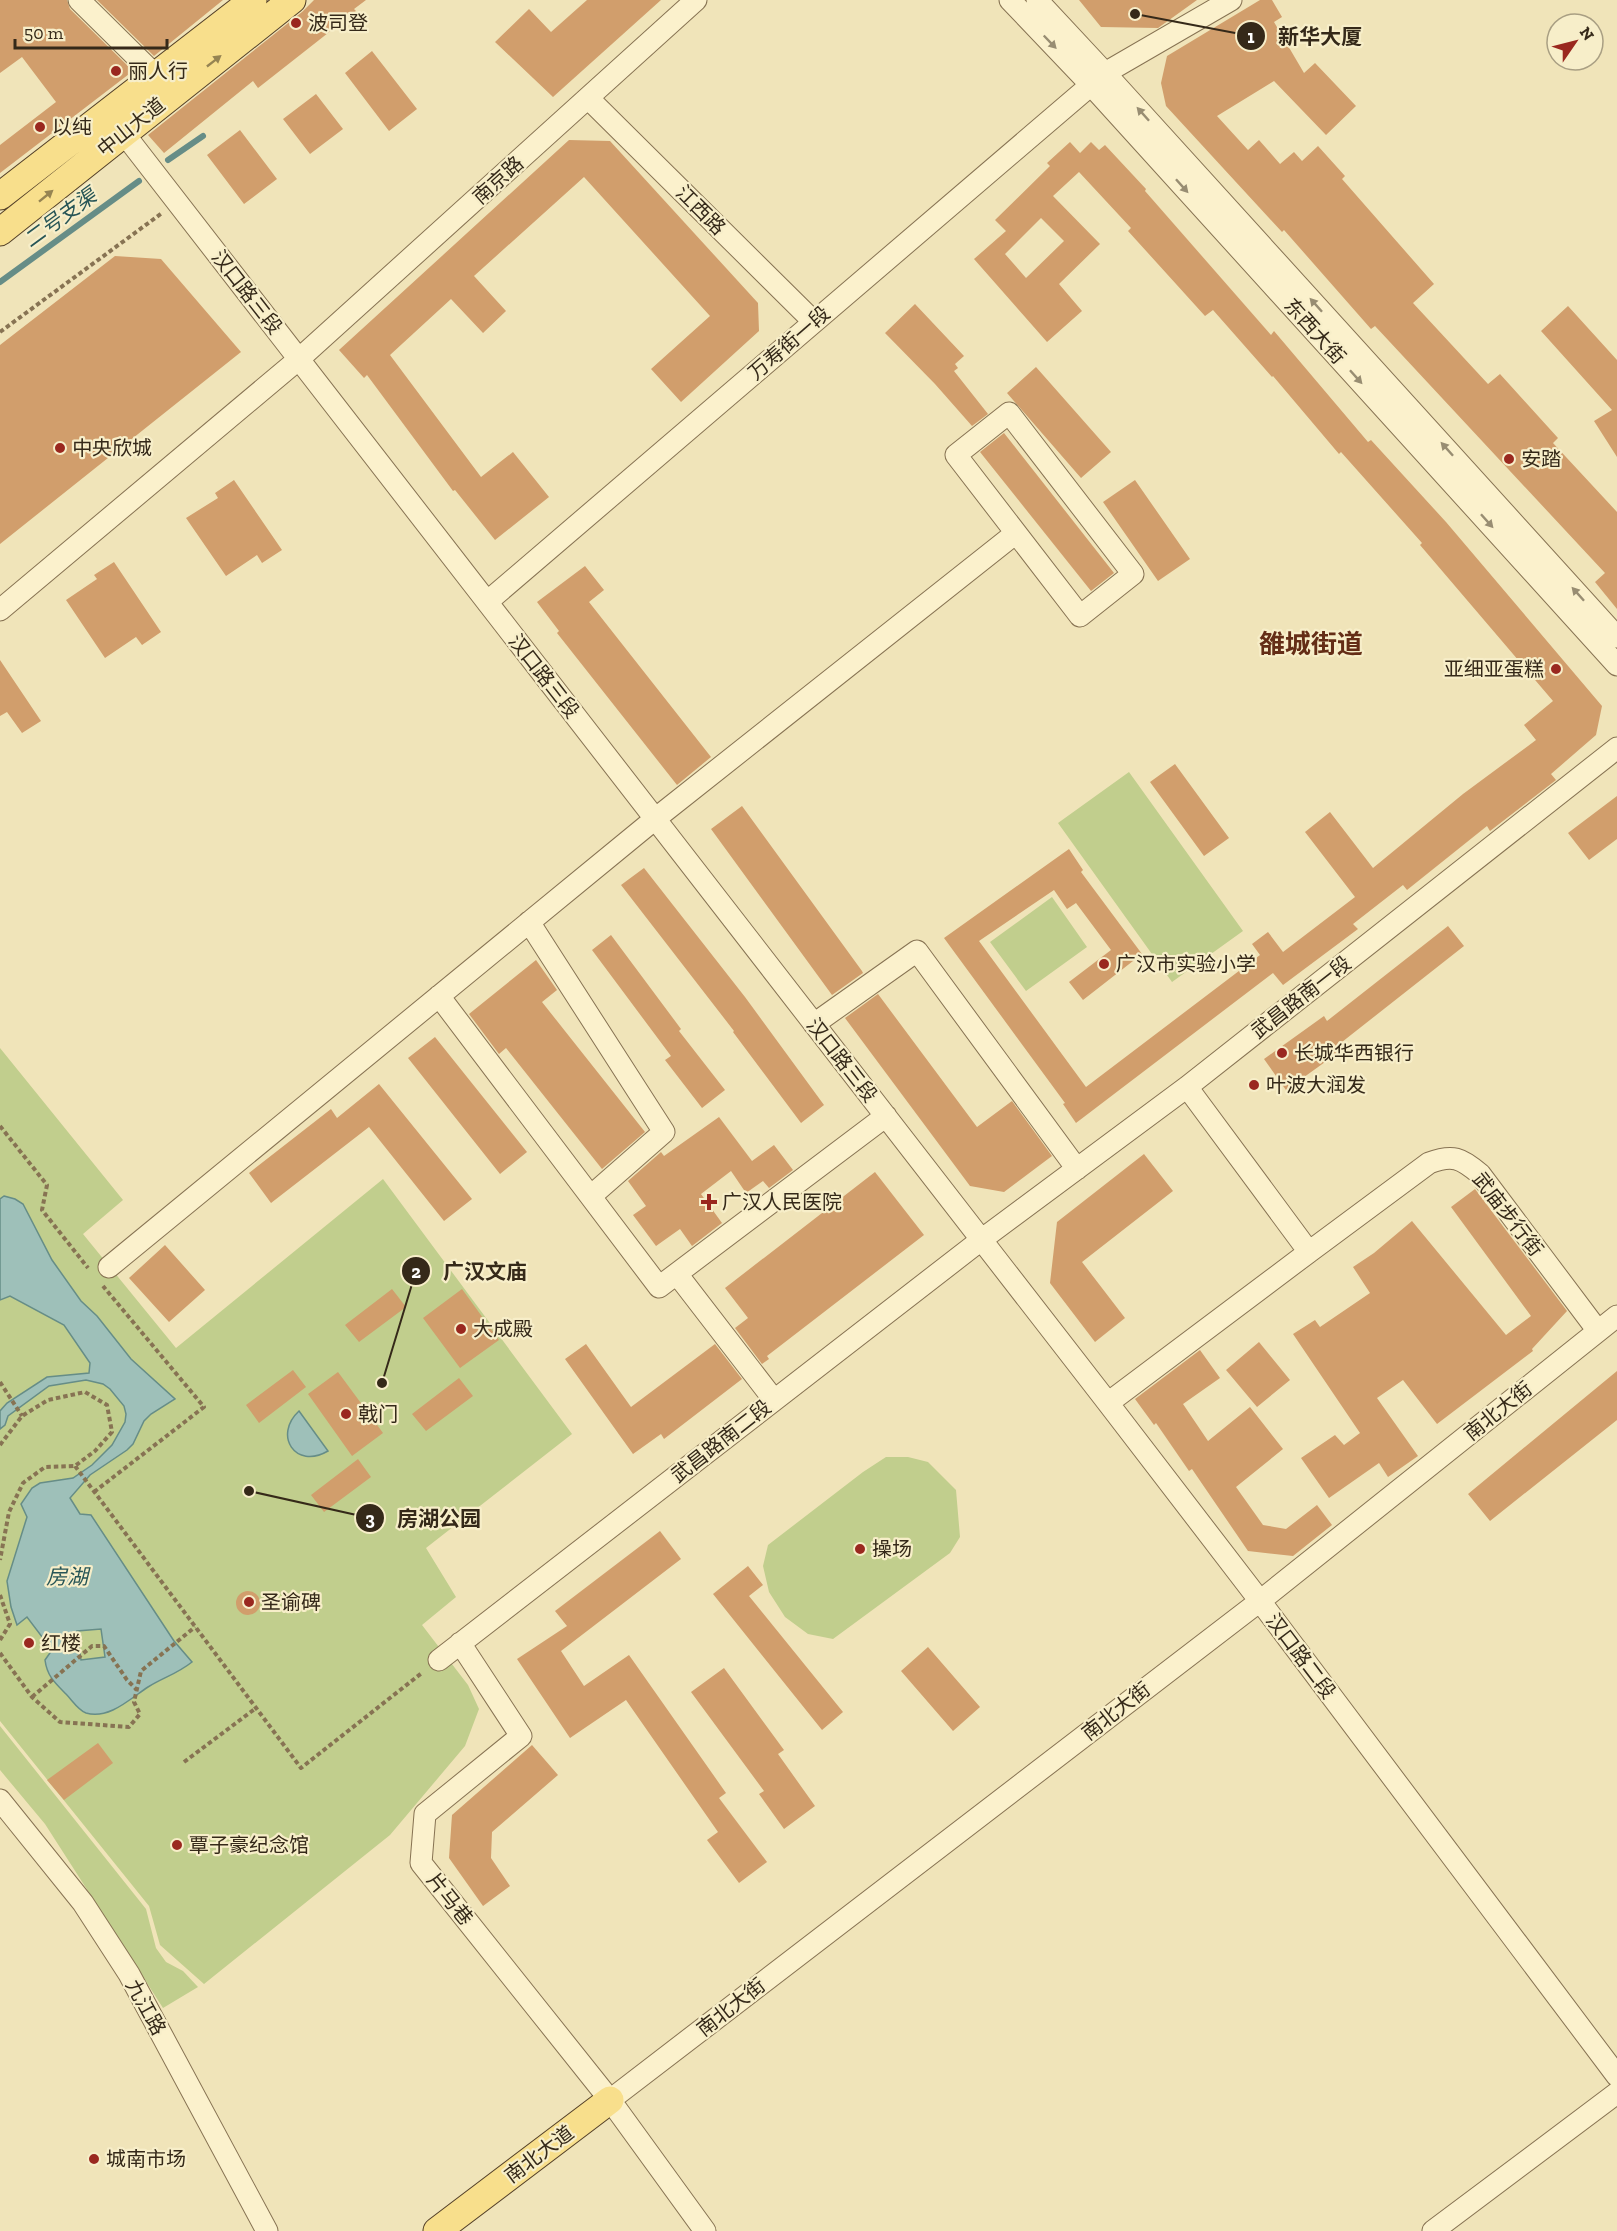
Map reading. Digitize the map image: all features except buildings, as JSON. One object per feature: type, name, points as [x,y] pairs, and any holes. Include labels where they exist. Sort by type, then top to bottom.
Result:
[{"type":"main road","name":"中山大道","points":[[0,196],[253,0]]},
{"type":"main road","name":"中山大道","points":[[0,232],[292,0]]},
{"type":"main road","name":"南北大道","points":[[437,2231],[463,2219],[610,2100]]},
{"type":"street","points":[[79,0],[155,75]]},
{"type":"street","name":"南京路","points":[[0,610],[299,359],[696,0]]},
{"type":"street","name":"东西大街","points":[[1010,0],[1098,79],[1617,637]]},
{"type":"street","name":"东西大街","points":[[1037,0],[1098,79],[1617,665]]},
{"type":"street","name":"万寿街一段","points":[[487,602],[1098,79],[1231,0]]},
{"type":"street","name":"江西路","points":[[588,98],[814,322]]},
{"type":"street","name":"汉口路三段","points":[[106,113],[177,201],[981,1240]]},
{"type":"street","points":[[1009,413],[1133,574],[1080,616],[1016,533],[956,455],[1009,413]]},
{"type":"street","points":[[98,1271],[655,819],[1016,533]]},
{"type":"street","name":"武昌路南一段","points":[[981,1240],[1187,1087],[1617,748]]},
{"type":"street","points":[[529,922],[664,1132],[591,1196]]},
{"type":"street","points":[[814,1024],[917,951],[1077,1169]]},
{"type":"street","points":[[439,996],[659,1287],[885,1116]]},
{"type":"street","points":[[1187,1087],[1308,1252]]},
{"type":"street","name":"武庙步行街","points":[[1107,1403],[1429,1163],[1445,1157],[1464,1161],[1480,1174],[1598,1331]]},
{"type":"street","name":"武昌路南二段","points":[[439,1660],[981,1240]]},
{"type":"street","name":"汉口路二段","points":[[981,1240],[1260,1601],[1617,2076]]},
{"type":"street","points":[[677,1274],[774,1400]]},
{"type":"street","name":"南北大街","points":[[610,2100],[1260,1601],[1617,1316]]},
{"type":"street","name":"片马巷","points":[[460,1643],[521,1736],[425,1814],[421,1863],[610,2100]]},
{"type":"street","name":"九江路","points":[[0,1800],[83,1903],[129,1974],[267,2231]]},
{"type":"street","points":[[1433,2231],[1617,2093]]},
{"type":"street","points":[[610,2100],[705,2231]]},
{"type":"path","points":[[0,332],[177,201]]},
{"type":"path","points":[[0,1126],[47,1185],[42,1210],[98,1271],[146,1341],[204,1407],[94,1492]]},
{"type":"path","points":[[0,1382],[22,1416]]},
{"type":"path","points":[[0,1445],[22,1416],[48,1400],[85,1392],[107,1405],[112,1432],[95,1451],[75,1466],[45,1467],[23,1483],[9,1512],[0,1560]]},
{"type":"path","points":[[75,1466],[301,1768],[439,1660]]},
{"type":"path","points":[[0,1595],[10,1624],[0,1641]]},
{"type":"path","points":[[0,1653],[32,1697],[60,1722],[129,1727],[140,1714],[134,1702],[141,1671],[195,1627]]},
{"type":"path","points":[[32,1697],[92,1646],[104,1646],[127,1680],[137,1689]]},
{"type":"path","points":[[184,1762],[256,1708]]},
{"type":"green space","points":[[1129,772],[1243,931],[1172,982],[1058,823]]},
{"type":"green space","points":[[1052,897],[1087,947],[1026,991],[990,942]]},
{"type":"green space","points":[[0,1048],[123,1200],[83,1234],[176,1348],[383,1179],[572,1434],[426,1548],[456,1597],[422,1625],[468,1685],[479,1709],[465,1746],[390,1835],[204,1984],[160,1945],[149,1906],[0,1721]]},
{"type":"green space","name":"操场","points":[[886,1457],[908,1457],[928,1462],[956,1490],[960,1537],[950,1553],[833,1639],[808,1634],[785,1617],[769,1592],[763,1566],[768,1545]]},
{"type":"green space","points":[[0,1726],[146,1909],[156,1948],[166,1962],[183,1971],[198,1987],[163,2008],[45,1824],[0,1770]]},
{"type":"water","name":"房湖","points":[[4,1196],[23,1204],[52,1260],[81,1301],[97,1316],[131,1359],[175,1399],[151,1414],[144,1421],[133,1444],[90,1475],[70,1498],[80,1514],[91,1515],[174,1641],[192,1662],[148,1687],[119,1707],[103,1713],[83,1712],[52,1679],[45,1660],[52,1650],[27,1617],[17,1625],[11,1607],[7,1581],[27,1517],[21,1504],[32,1488],[40,1483],[73,1478],[92,1465],[112,1445],[125,1422],[126,1414],[124,1406],[110,1389],[103,1384],[86,1380],[49,1386],[8,1416],[5,1425],[0,1429],[0,1411],[7,1403],[47,1377],[89,1373],[90,1363],[64,1325],[10,1296],[0,1300],[0,1199]],"holes":[[[101,1629],[105,1657],[81,1660],[77,1631]]]},
{"type":"water","points":[[299,1411],[328,1451],[316,1456],[306,1456],[297,1453],[291,1447],[288,1430],[291,1420]]},
{"type":"waterway","name":"二号支渠","points":[[168,160],[203,136]]},
{"type":"waterway","name":"二号支渠","points":[[0,282],[139,181]]},
{"type":"place","name":"新华大厦","points":[[1135,14]]},
{"type":"place","name":"波司登","points":[[296,23]]},
{"type":"place","name":"丽人行","points":[[116,71]]},
{"type":"place","name":"以纯","points":[[40,127]]},
{"type":"place","name":"中央欣城","points":[[60,448]]},
{"type":"place","name":"安踏","points":[[1509,459]]},
{"type":"place","name":"亚细亚蛋糕","points":[[1556,669]]},
{"type":"place","name":"广汉市实验小学","points":[[1104,964]]},
{"type":"place","name":"长城华西银行","points":[[1282,1053]]},
{"type":"place","name":"叶波大润发","points":[[1254,1085]]},
{"type":"place","name":"广汉人民医院","points":[[709,1202]]},
{"type":"place","name":"大成殿","points":[[461,1329]]},
{"type":"place","name":"广汉文庙","points":[[382,1383]]},
{"type":"place","name":"戟门","points":[[346,1414]]},
{"type":"place","name":"房湖公园","points":[[249,1491]]},
{"type":"place","name":"操场","points":[[860,1549]]},
{"type":"place","name":"圣谕碑","points":[[249,1602]]},
{"type":"place","name":"红楼","points":[[29,1643]]},
{"type":"place","name":"覃子豪纪念馆","points":[[177,1845]]},
{"type":"place","name":"城南市场","points":[[94,2159]]},
{"type":"district","name":"雒城街道","points":[[1311,644]]}]
